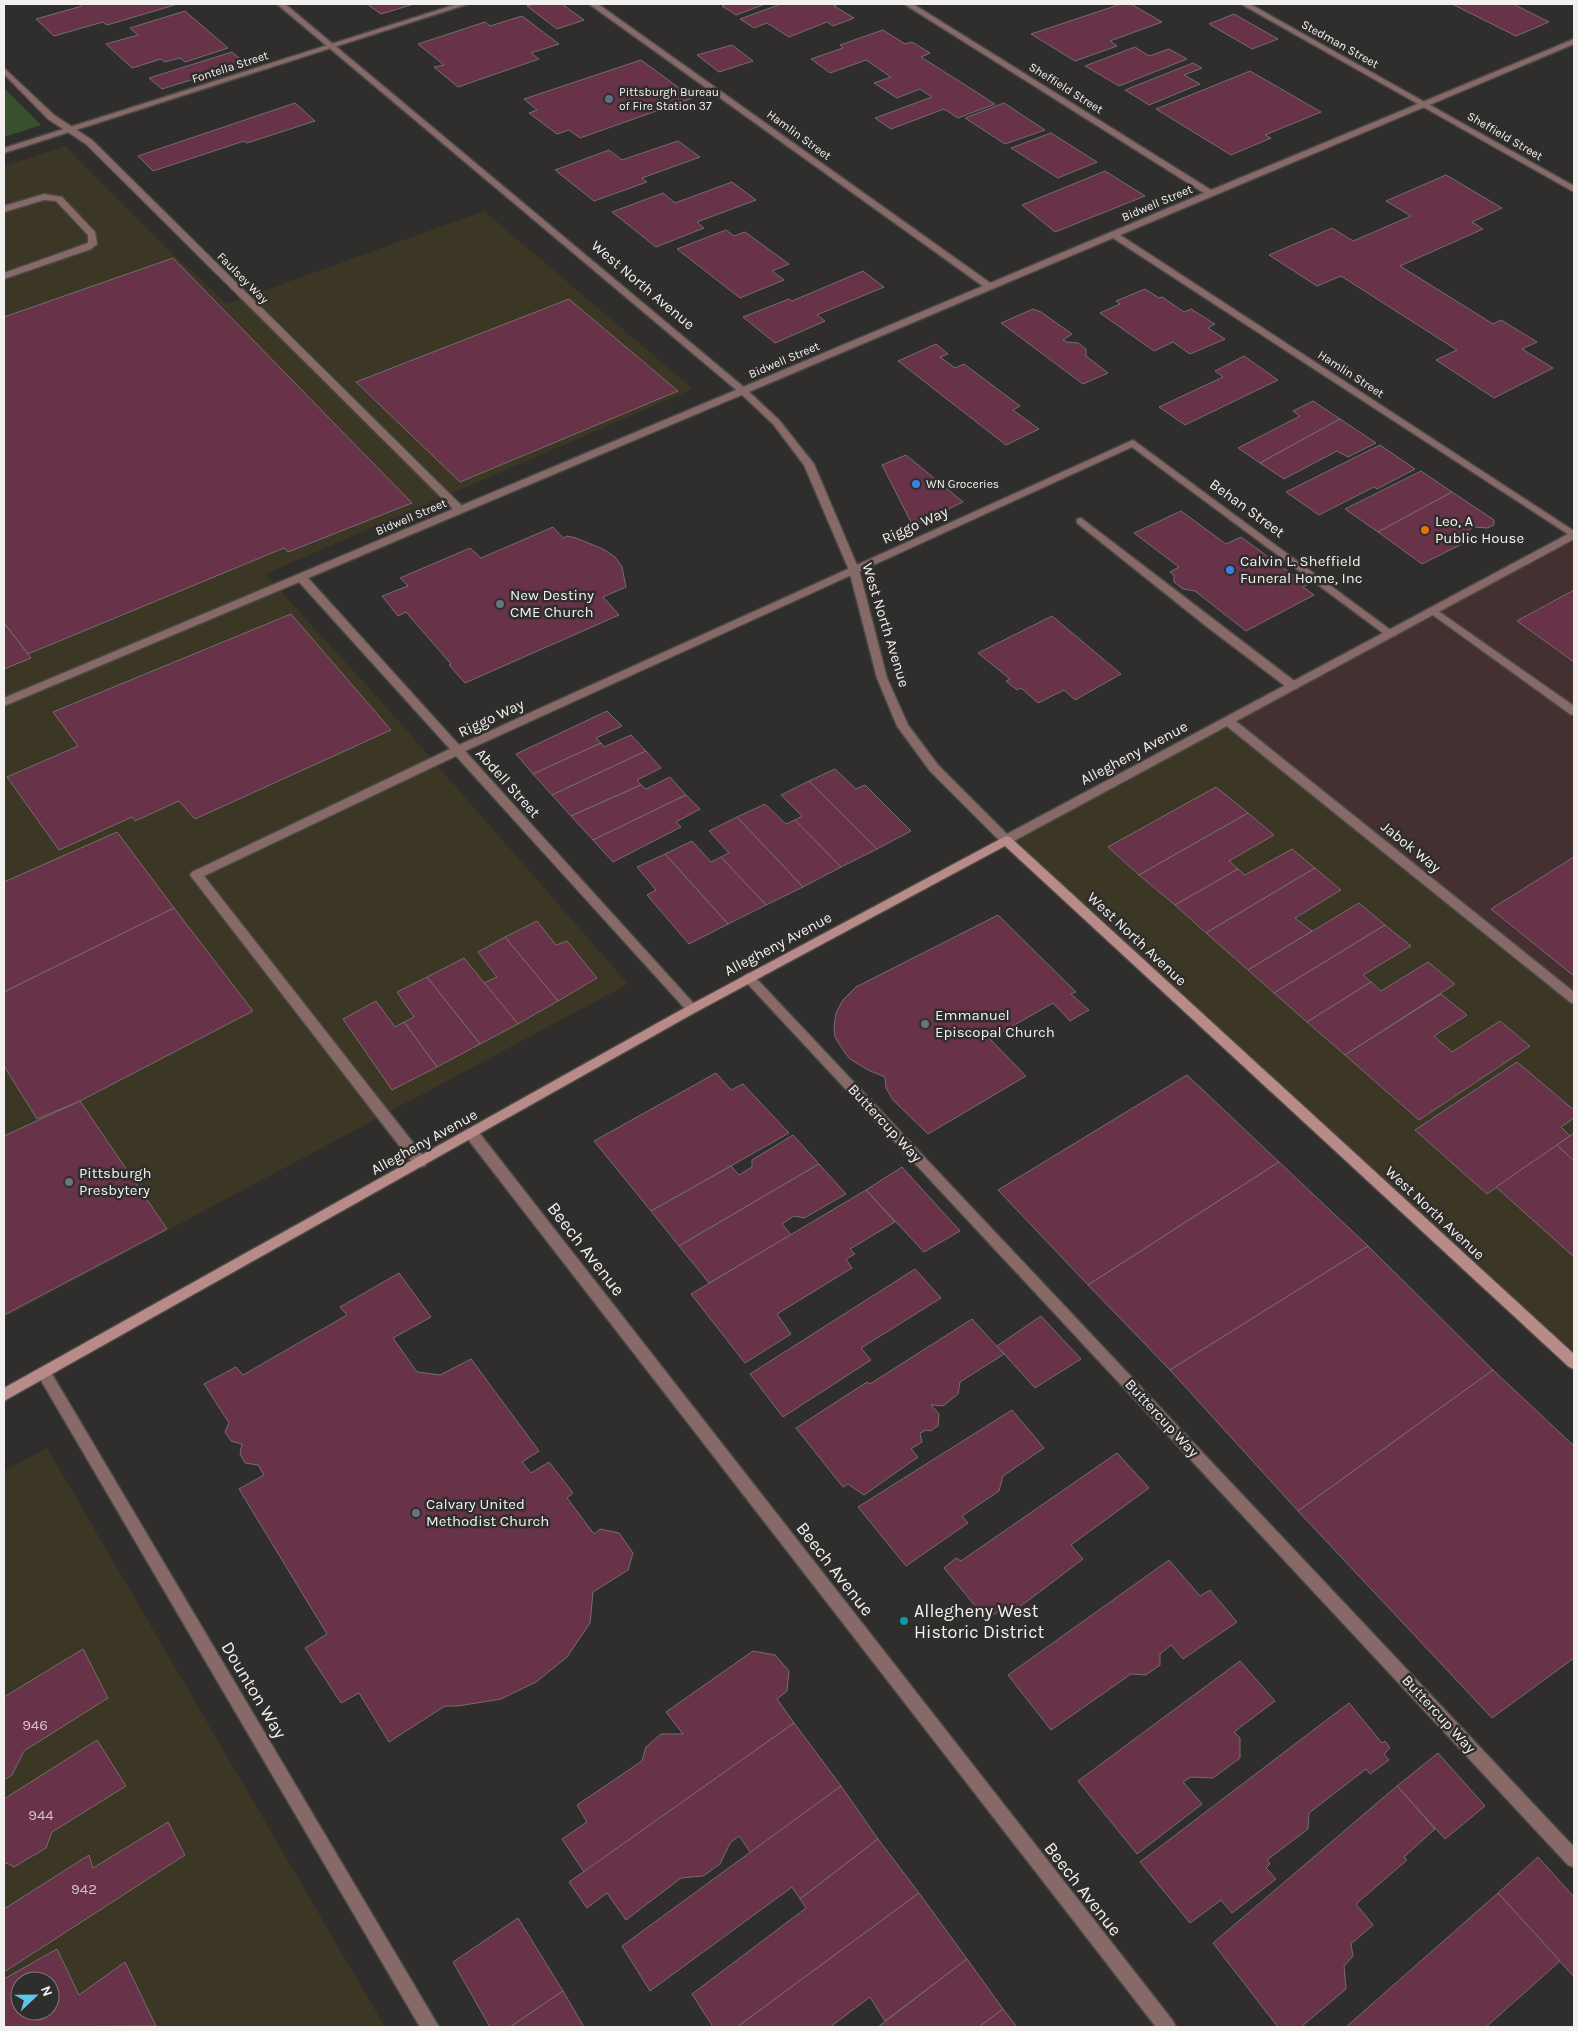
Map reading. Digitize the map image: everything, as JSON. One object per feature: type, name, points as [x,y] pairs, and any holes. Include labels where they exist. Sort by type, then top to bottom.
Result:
[{"type":"main road","name":"Allegheny Avenue","points":[[4,1395],[692,1009],[1006,840]]},
{"type":"main road","name":"West North Avenue","points":[[1006,840],[1574,1363]]},
{"type":"street","name":"West North Avenue","points":[[280,4],[743,391],[776,422],[809,464],[854,570],[882,678],[903,726],[934,768],[1006,840]]},
{"type":"street","name":"Fontella Street","points":[[4,151],[464,4]]},
{"type":"street","name":"Hamlin Street","points":[[593,4],[990,287]]},
{"type":"street","name":"Sheffield Street","points":[[908,4],[1211,194]]},
{"type":"street","name":"Stedman Street","points":[[1245,4],[1424,104]]},
{"type":"street","name":"Bidwell Street","points":[[4,702],[1574,41]]},
{"type":"street","name":"Faulsey Way","points":[[4,70],[51,117],[89,142],[460,510]]},
{"type":"street","name":"Sheffield Street","points":[[1424,104],[1574,189]]},
{"type":"street","points":[[4,209],[44,197],[59,200],[92,234],[94,239],[93,244],[88,247],[4,276]]},
{"type":"street","name":"Hamlin Street","points":[[1114,235],[1574,535]]},
{"type":"street","name":"Riggo Way","points":[[420,1162],[196,875],[458,750],[1133,443]]},
{"type":"street","name":"Behan Street","points":[[1133,443],[1391,634]]},
{"type":"street","points":[[1080,521],[1210,624],[1294,686]]},
{"type":"street","name":"Allegheny Avenue","points":[[1006,840],[1574,535]]},
{"type":"street","name":"Abdell Street","points":[[301,577],[692,1009]]},
{"type":"street","points":[[1434,611],[1574,711]]},
{"type":"street","name":"Jabok Way","points":[[1228,721],[1574,999]]},
{"type":"street","name":"Buttercup Way","points":[[750,978],[1574,1859]]},
{"type":"street","name":"Beech Avenue","points":[[472,1134],[1167,2027]]},
{"type":"street","name":"Dounton Way","points":[[44,1373],[430,2027]]},
{"type":"shaded area","points":[[65,146],[173,254],[227,304],[484,211],[693,389],[265,574],[389,710],[628,984],[4,1318],[4,166]]},
{"type":"shaded area","points":[[1574,535],[1574,999],[1228,721]]},
{"type":"shaded area","points":[[1228,721],[1574,999],[1574,1363],[1006,840]]},
{"type":"shaded area","points":[[47,1448],[385,2027],[4,2027],[4,1471]]},
{"type":"green space","points":[[4,88],[41,125],[4,137]]},
{"type":"building","points":[[80,4],[178,4],[107,25],[103,22],[54,36],[36,19],[82,6]]},
{"type":"building","points":[[367,4],[414,4],[381,14]]},
{"type":"building","points":[[535,4],[562,4],[584,20],[557,29],[527,6]]},
{"type":"building","points":[[727,4],[765,4],[736,15],[722,6]]},
{"type":"building","points":[[781,4],[839,4],[834,6],[854,18],[833,26],[827,22],[789,37],[767,23],[754,28],[740,19]]},
{"type":"building","points":[[1121,4],[1131,4],[1162,22],[1110,41],[1117,46],[1075,61],[1031,34]]},
{"type":"building","points":[[1452,4],[1513,4],[1549,22],[1516,36]]},
{"type":"building","points":[[185,11],[228,48],[185,62],[180,58],[165,62],[161,59],[132,68],[106,44],[138,35],[130,28]]},
{"type":"building","points":[[1234,14],[1278,39],[1252,49],[1209,24]]},
{"type":"building","points":[[522,16],[559,44],[531,53],[539,59],[458,87],[434,67],[444,65],[418,44],[485,22],[490,26]]},
{"type":"building","points":[[883,30],[905,44],[912,42],[930,53],[921,57],[995,104],[958,118],[944,109],[891,129],[875,118],[932,97],[920,89],[897,98],[874,83],[891,77],[866,60],[830,73],[811,59],[843,48],[840,45]]},
{"type":"building","points":[[732,45],[753,61],[719,72],[697,55]]},
{"type":"building","points":[[1135,47],[1149,56],[1169,49],[1187,59],[1119,86],[1085,66]]},
{"type":"building","points":[[232,52],[245,63],[162,89],[149,78]]},
{"type":"building","name":"Pittsburgh Bureau of Fire Station 37","points":[[641,60],[693,98],[580,138],[569,130],[557,134],[529,113],[537,110],[524,99]]},
{"type":"building","points":[[1193,63],[1202,68],[1184,75],[1200,84],[1149,105],[1125,90]]},
{"type":"building","points":[[1250,71],[1321,112],[1265,135],[1271,138],[1231,155],[1156,109]]},
{"type":"building","points":[[295,103],[315,121],[247,143],[244,141],[153,171],[138,156]]},
{"type":"building","points":[[1004,103],[1045,130],[1005,144],[965,118]]},
{"type":"building","points":[[1051,133],[1097,162],[1058,178],[1011,148]]},
{"type":"building","points":[[678,141],[700,157],[642,178],[647,182],[594,201],[555,170],[609,150],[622,160]]},
{"type":"building","points":[[1105,171],[1145,196],[1055,232],[1022,205]]},
{"type":"building","points":[[1446,175],[1502,208],[1472,222],[1483,229],[1400,266],[1493,324],[1501,320],[1537,342],[1522,349],[1553,368],[1494,398],[1436,360],[1457,350],[1341,276],[1317,286],[1269,255],[1332,228],[1353,241],[1411,216],[1386,201]]},
{"type":"building","points":[[732,182],[756,200],[697,222],[704,228],[656,247],[612,212],[663,193],[675,203]]},
{"type":"building","points":[[726,230],[734,236],[745,232],[789,264],[772,271],[784,280],[740,298],[677,249]]},
{"type":"building","points":[[173,258],[412,503],[288,552],[284,548],[28,654],[4,623],[4,317]]},
{"type":"building","points":[[863,271],[884,287],[817,315],[825,321],[775,343],[743,317],[789,299],[792,301]]},
{"type":"building","points":[[1145,289],[1159,298],[1162,297],[1184,312],[1191,309],[1215,324],[1208,328],[1225,339],[1190,354],[1173,342],[1154,351],[1100,313],[1120,304],[1116,301]]},
{"type":"building","points":[[569,299],[678,391],[460,482],[356,382]]},
{"type":"building","points":[[1033,309],[1041,312],[1072,334],[1063,340],[1078,343],[1086,349],[1086,356],[1108,373],[1083,384],[1001,323]]},
{"type":"building","points":[[936,344],[948,354],[940,357],[955,368],[964,364],[1020,406],[1013,410],[1039,429],[1006,445],[898,361]]},
{"type":"building","points":[[1244,356],[1278,380],[1185,425],[1159,407],[1223,377],[1215,371]]},
{"type":"building","points":[[1313,401],[1340,419],[1260,463],[1238,448],[1300,416],[1293,411]]},
{"type":"building","points":[[1340,419],[1376,443],[1348,457],[1337,451],[1284,479],[1260,463]]},
{"type":"building","points":[[1380,445],[1415,469],[1377,489],[1374,487],[1319,515],[1286,492]]},
{"type":"building","name":"WN Groceries","points":[[906,455],[963,502],[913,526],[882,465]]},
{"type":"building","points":[[1421,471],[1452,492],[1378,532],[1345,509]]},
{"type":"building","name":"Leo, A Public House","points":[[1452,492],[1494,520],[1494,525],[1487,528],[1474,527],[1464,533],[1467,538],[1464,543],[1422,564],[1378,532]]},
{"type":"building","name":"Calvin L. Sheffield Funeral Home, Inc","points":[[1181,511],[1226,544],[1241,537],[1307,585],[1303,587],[1314,595],[1246,631],[1195,591],[1183,589],[1174,582],[1174,575],[1170,572],[1179,567],[1134,533]]},
{"type":"building","name":"New Destiny CME Church","points":[[553,527],[563,538],[567,536],[576,538],[603,549],[615,557],[622,567],[626,587],[603,597],[619,615],[465,683],[406,612],[398,616],[382,596],[408,586],[400,578],[470,548],[481,558]]},
{"type":"building","points":[[1574,590],[1574,662],[1517,621]]},
{"type":"building","points":[[291,614],[391,730],[195,819],[179,801],[135,821],[132,817],[59,850],[7,777],[78,746],[53,712]]},
{"type":"building","points":[[1052,616],[1121,674],[1075,700],[1064,690],[1038,703],[1021,688],[1017,690],[1006,681],[1010,679],[978,653]]},
{"type":"building","points":[[4,623],[31,658],[4,669]]},
{"type":"building","points":[[607,711],[622,726],[596,738],[601,743],[533,774],[516,754]]},
{"type":"building","points":[[631,735],[646,751],[552,795],[533,774],[601,743],[604,747]]},
{"type":"building","points":[[646,751],[661,768],[637,780],[641,785],[571,816],[552,795]]},
{"type":"building","points":[[835,769],[856,789],[865,785],[911,831],[877,849],[809,781]]},
{"type":"building","points":[[670,777],[686,795],[593,840],[571,816],[641,785],[646,789]]},
{"type":"building","points":[[809,781],[877,849],[841,867],[795,820],[802,816],[781,795]]},
{"type":"building","points":[[1216,787],[1248,813],[1139,875],[1108,847]]},
{"type":"building","points":[[686,795],[700,809],[676,822],[681,827],[613,862],[593,840]]},
{"type":"building","points":[[765,804],[786,824],[795,820],[841,867],[803,887],[737,817]]},
{"type":"building","points":[[1248,813],[1274,835],[1229,861],[1238,869],[1175,905],[1139,875]]},
{"type":"building","points":[[737,817],[803,887],[766,905],[721,857],[729,853],[709,831]]},
{"type":"building","points":[[117,832],[174,908],[4,992],[4,882]]},
{"type":"building","points":[[692,841],[711,862],[721,857],[766,905],[728,924],[665,854]]},
{"type":"building","points":[[1292,849],[1315,868],[1206,933],[1175,905],[1238,869],[1245,875]]},
{"type":"building","points":[[665,854],[728,924],[689,944],[647,895],[656,890],[637,867]]},
{"type":"building","points":[[1574,857],[1574,976],[1491,909]]},
{"type":"building","points":[[1315,868],[1341,890],[1295,918],[1312,931],[1248,970],[1206,933]]},
{"type":"building","points":[[1359,903],[1385,925],[1274,993],[1248,970]]},
{"type":"building","points":[[174,908],[253,1011],[80,1101],[37,1119],[4,1066],[4,992]]},
{"type":"building","name":"Emmanuel Episcopal Church","points":[[998,915],[1076,992],[1071,994],[1089,1010],[1070,1021],[1053,1003],[990,1039],[1026,1076],[928,1134],[893,1100],[886,1088],[885,1077],[868,1070],[850,1059],[845,1053],[835,1037],[836,1013],[843,1000],[856,987]]},
{"type":"building","points":[[537,921],[556,945],[567,941],[597,978],[558,1001],[505,937]]},
{"type":"building","points":[[1385,925],[1411,946],[1363,975],[1371,982],[1307,1022],[1274,993]]},
{"type":"building","points":[[505,937],[558,1001],[518,1024],[484,983],[497,977],[478,952]]},
{"type":"building","points":[[464,958],[518,1024],[480,1044],[427,977]]},
{"type":"building","points":[[1428,962],[1455,984],[1345,1055],[1307,1022],[1371,982],[1381,991]]},
{"type":"building","points":[[427,977],[480,1044],[437,1067],[404,1022],[414,1017],[397,992]]},
{"type":"building","points":[[1441,994],[1467,1015],[1434,1036],[1452,1052],[1500,1021],[1530,1046],[1419,1120],[1345,1055]]},
{"type":"building","points":[[376,1001],[395,1027],[404,1022],[437,1067],[392,1090],[343,1019]]},
{"type":"building","points":[[1517,1062],[1574,1110],[1574,1118],[1561,1127],[1570,1136],[1487,1194],[1415,1130]]},
{"type":"building","points":[[716,1073],[731,1090],[743,1084],[789,1133],[651,1211],[594,1141]]},
{"type":"building","points":[[1187,1075],[1279,1162],[1088,1285],[998,1190]]},
{"type":"building","name":"Pittsburgh Presbytery","points":[[80,1101],[167,1229],[4,1315],[4,1136]]},
{"type":"building","points":[[1574,1133],[1574,1161],[1557,1145]]},
{"type":"building","points":[[793,1135],[819,1164],[679,1246],[651,1211],[731,1166],[739,1175],[752,1167],[752,1160]]},
{"type":"building","points":[[1557,1145],[1574,1161],[1574,1257],[1496,1187]]},
{"type":"building","points":[[1279,1162],[1368,1246],[1170,1370],[1088,1285]]},
{"type":"building","points":[[819,1164],[846,1194],[804,1218],[794,1216],[782,1224],[791,1235],[709,1283],[679,1246]]},
{"type":"building","points":[[902,1167],[960,1231],[924,1252],[866,1190]]},
{"type":"building","points":[[866,1190],[895,1222],[850,1249],[855,1254],[846,1259],[852,1268],[777,1314],[791,1334],[745,1363],[691,1294]]},
{"type":"building","points":[[1368,1246],[1493,1370],[1298,1511],[1170,1370]]},
{"type":"building","points":[[915,1269],[941,1298],[861,1348],[871,1360],[783,1417],[750,1374]]},
{"type":"building","name":"Calvary United Methodist Church","points":[[399,1273],[431,1317],[393,1338],[417,1372],[440,1375],[471,1359],[539,1451],[522,1462],[531,1473],[549,1462],[573,1493],[567,1498],[594,1534],[600,1529],[619,1533],[633,1553],[628,1570],[593,1592],[590,1623],[567,1657],[536,1682],[501,1699],[458,1706],[445,1706],[389,1742],[359,1693],[341,1703],[305,1648],[327,1634],[239,1489],[264,1475],[258,1465],[245,1463],[240,1454],[242,1444],[231,1441],[225,1432],[229,1423],[204,1384],[236,1367],[243,1375],[347,1315],[340,1307]]},
{"type":"building","points":[[1041,1316],[1081,1359],[1035,1388],[997,1346]]},
{"type":"building","points":[[972,1319],[1004,1354],[960,1382],[958,1394],[943,1406],[931,1405],[939,1414],[938,1426],[930,1431],[926,1430],[920,1433],[922,1442],[911,1449],[918,1457],[864,1495],[848,1484],[843,1487],[796,1428],[867,1382],[870,1384]]},
{"type":"building","points":[[1493,1370],[1574,1446],[1574,1658],[1492,1718],[1298,1511]]},
{"type":"building","points":[[1012,1410],[1044,1448],[1003,1476],[999,1491],[962,1516],[968,1523],[906,1566],[858,1507]]},
{"type":"building","points":[[1117,1453],[1149,1488],[1071,1545],[1083,1559],[1009,1615],[1003,1609],[986,1619],[944,1568],[956,1558],[961,1561]]},
{"type":"building","points":[[1169,1560],[1200,1596],[1210,1590],[1237,1622],[1183,1659],[1171,1645],[1160,1654],[1160,1665],[1146,1675],[1131,1674],[1051,1730],[1008,1675]]},
{"type":"building","points":[[83,1649],[108,1698],[24,1751],[12,1775],[4,1780],[4,1697]]},
{"type":"building","points":[[753,1651],[775,1655],[789,1671],[787,1691],[777,1699],[794,1723],[584,1872],[562,1839],[587,1822],[577,1805],[642,1761],[646,1747],[661,1734],[683,1734],[666,1712]]},
{"type":"building","points":[[1240,1661],[1275,1701],[1234,1732],[1240,1738],[1240,1758],[1213,1778],[1191,1777],[1183,1782],[1202,1804],[1137,1854],[1078,1781]]},
{"type":"building","points":[[1349,1703],[1382,1743],[1385,1741],[1390,1748],[1384,1754],[1389,1760],[1370,1774],[1366,1769],[1309,1813],[1308,1829],[1267,1860],[1270,1864],[1266,1868],[1276,1879],[1232,1913],[1221,1900],[1190,1923],[1140,1862]]},
{"type":"building","points":[[794,1723],[841,1786],[751,1853],[739,1836],[730,1843],[720,1864],[703,1876],[681,1878],[626,1920],[607,1893],[587,1908],[569,1882]]},
{"type":"building","points":[[97,1740],[126,1786],[52,1832],[46,1848],[14,1867],[7,1863],[4,1865],[4,1799]]},
{"type":"building","points":[[1438,1753],[1485,1806],[1445,1839],[1397,1786]]},
{"type":"building","points":[[841,1786],[878,1839],[800,1899],[792,1887],[650,1991],[622,1946]]},
{"type":"building","points":[[1397,1786],[1435,1829],[1404,1857],[1407,1860],[1356,1904],[1373,1925],[1351,1944],[1353,1956],[1344,1966],[1346,1989],[1301,2027],[1278,2027],[1213,1943]]},
{"type":"building","points":[[168,1822],[185,1855],[4,1972],[4,1909],[89,1855],[93,1868]]},
{"type":"building","points":[[878,1839],[919,1893],[737,2027],[713,2027],[692,1994],[806,1908],[800,1899]]},
{"type":"building","points":[[1538,1857],[1574,1897],[1574,1977],[1498,1893]]},
{"type":"building","points":[[919,1893],[967,1959],[885,2021],[870,1997],[830,2027],[737,2027]]},
{"type":"building","points":[[1498,1893],[1560,1961],[1486,2027],[1346,2027]]},
{"type":"building","points":[[518,1918],[563,1991],[510,2027],[490,2027],[453,1962]]},
{"type":"building","points":[[57,1949],[79,1995],[125,1962],[156,2026],[4,2027],[4,1979],[10,1976],[10,2021],[60,2021],[60,1971],[18,1971]]},
{"type":"building","points":[[967,1959],[1003,2009],[979,2027],[878,2027]]},
{"type":"building","points":[[563,1991],[584,2027],[510,2027]]},
{"type":"building","points":[[1003,2009],[1017,2027],[979,2027]]},
{"type":"place","name":"Pittsburgh Bureau of Fire Station 37","points":[[609,99]]},
{"type":"place","name":"WN Groceries","points":[[916,484]]},
{"type":"place","name":"Leo, A Public House","points":[[1425,530]]},
{"type":"place","name":"Calvin L. Sheffield Funeral Home, Inc","points":[[1230,570]]},
{"type":"place","name":"New Destiny CME Church","points":[[500,604]]},
{"type":"place","name":"Emmanuel Episcopal Church","points":[[925,1024]]},
{"type":"place","name":"Pittsburgh Presbytery","points":[[69,1182]]},
{"type":"place","name":"Calvary United Methodist Church","points":[[416,1513]]},
{"type":"place","name":"Allegheny West Historic District","points":[[904,1621]]}]
